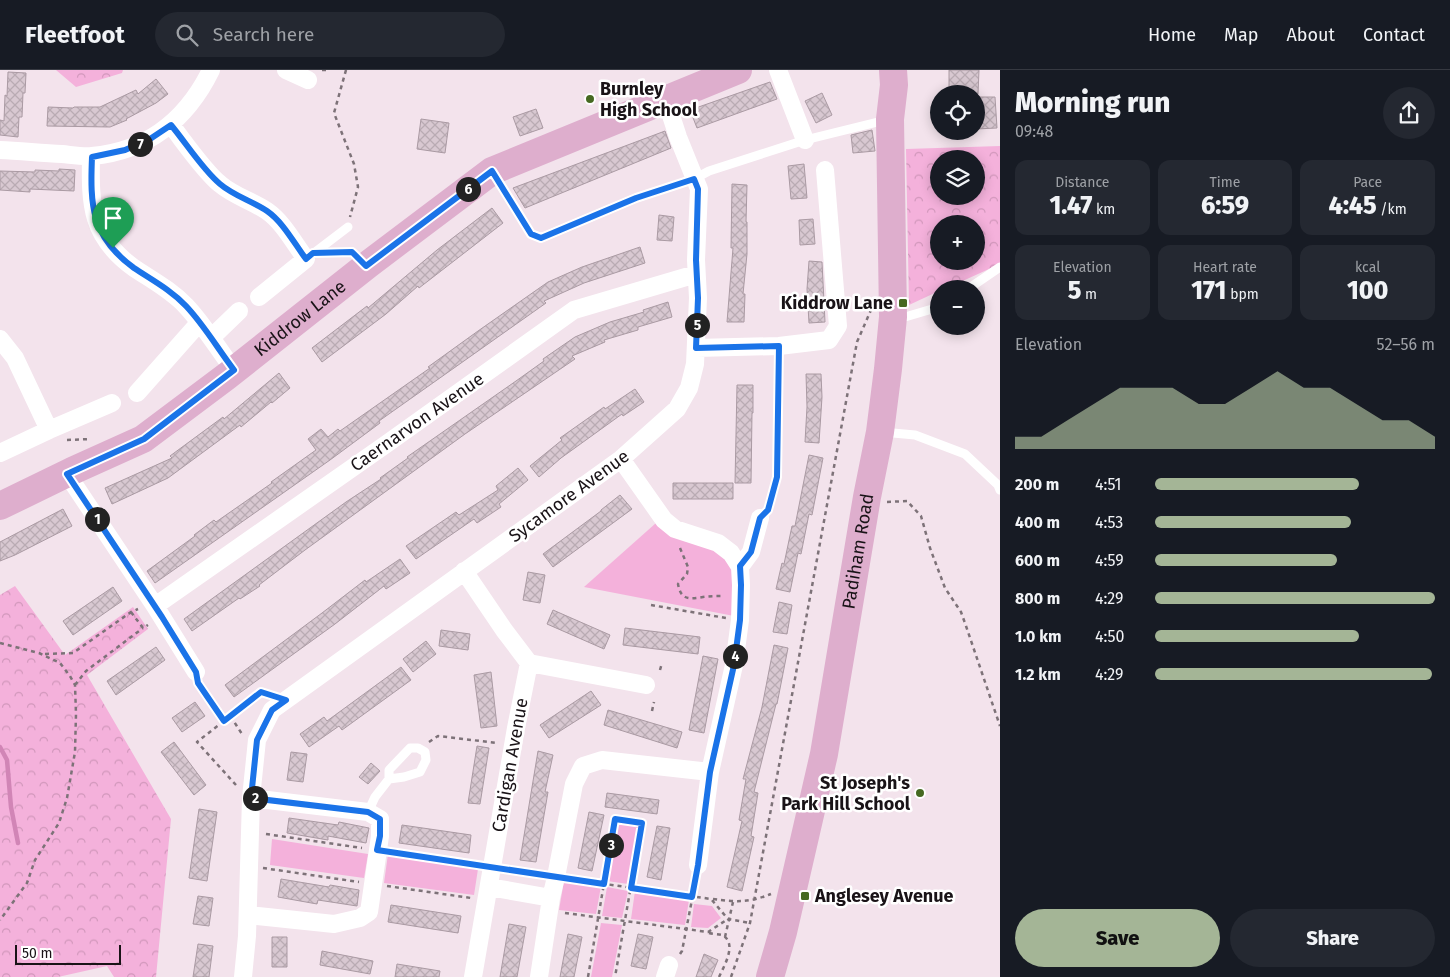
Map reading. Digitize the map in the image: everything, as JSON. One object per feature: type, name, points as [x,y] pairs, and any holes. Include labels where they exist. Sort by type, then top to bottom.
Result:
[{"type":"main road","name":"Kiddrow Lane","points":[[0,506],[144,439],[366,266],[492,171],[738,70]]},
{"type":"main road","name":"Padiham Road","points":[[878,70],[880,89],[890,118]]},
{"type":"main road","name":"Padiham Road","points":[[770,977],[783,932],[824,754],[867,497],[880,432],[890,118],[894,85],[893,70]]},
{"type":"street","points":[[0,150],[92,157],[125,150],[150,139],[171,125],[186,110],[205,84],[211,70]]},
{"type":"street","points":[[286,70],[315,75]]},
{"type":"street","points":[[778,70],[806,140]]},
{"type":"street","name":"Sycamore Avenue","points":[[243,977],[248,915],[251,799],[257,740],[272,710],[621,459],[677,409],[689,388],[695,364],[696,348],[698,189],[666,100]]},
{"type":"street","points":[[171,125],[219,184],[266,210],[309,256],[259,297]]},
{"type":"street","points":[[92,157],[90,184],[93,210],[100,231],[113,248],[133,267],[174,295],[186,307],[234,370]]},
{"type":"street","points":[[696,348],[779,346],[829,340],[838,326],[825,170]]},
{"type":"street","name":"Caernarvon Avenue","points":[[156,608],[574,310],[696,274]]},
{"type":"street","points":[[210,338],[238,311]]},
{"type":"street","points":[[138,393],[199,323]]},
{"type":"street","points":[[0,339],[15,358],[50,429]]},
{"type":"street","points":[[0,453],[50,429],[112,403]]},
{"type":"street","points":[[621,459],[664,520],[675,529],[718,543],[731,553],[740,566],[740,620],[734,665],[710,772],[698,865]]},
{"type":"street","points":[[67,474],[196,672]]},
{"type":"street","points":[[740,566],[751,552],[760,518]]},
{"type":"street","points":[[464,571],[529,663],[646,685]]},
{"type":"street","name":"Cardigan Avenue","points":[[473,977],[529,663]]},
{"type":"street","points":[[539,977],[551,898],[574,784],[583,766],[602,760],[710,772]]},
{"type":"street","points":[[248,915],[334,924],[360,918],[369,912],[380,836],[380,819],[368,812],[251,799]]},
{"type":"street","points":[[489,887],[551,898]]},
{"type":"lane","points":[[492,171],[531,234],[541,238],[636,198],[694,179],[709,171],[806,140],[890,118]]},
{"type":"lane","points":[[309,256],[348,227]]},
{"type":"lane","points":[[981,280],[1000,267]]},
{"type":"lane","points":[[883,312],[905,317],[930,310]]},
{"type":"lane","points":[[880,432],[915,434],[965,454],[1000,490]]},
{"type":"lane","points":[[368,812],[389,779],[390,770],[400,757],[410,748],[418,748],[425,752],[426,760],[420,772],[389,779]]},
{"type":"path","points":[[315,75],[327,70]]},
{"type":"path","points":[[346,70],[334,113],[354,164],[358,187],[348,227]]},
{"type":"path","points":[[309,256],[352,252],[366,266]]},
{"type":"path","points":[[731,977],[750,923],[857,342],[883,312]]},
{"type":"path","points":[[760,518],[768,510],[777,477],[779,346]]},
{"type":"path","points":[[50,429],[68,441],[98,438],[108,455]]},
{"type":"path","points":[[882,501],[907,501],[921,516],[930,548],[945,588],[960,612],[966,626],[1000,726]]},
{"type":"path","points":[[683,532],[679,547],[688,567],[688,574],[678,584],[685,598],[716,596],[730,596],[734,600],[741,598]]},
{"type":"path","points":[[651,605],[740,620]]},
{"type":"path","points":[[44,654],[73,653],[137,609],[156,608]]},
{"type":"path","points":[[75,685],[86,671],[143,628]]},
{"type":"path","points":[[0,643],[44,654],[60,663],[75,685],[76,714],[75,752],[67,798],[58,823],[35,860],[27,883],[0,920]]},
{"type":"path","points":[[660,670],[662,663]]},
{"type":"path","points":[[196,672],[198,683],[224,721]]},
{"type":"path","points":[[251,799],[197,742],[261,692],[286,700]]},
{"type":"path","points":[[652,711],[654,702]]},
{"type":"path","points":[[224,721],[231,717],[244,736]]},
{"type":"path","points":[[418,748],[438,736],[504,744]]},
{"type":"path","points":[[588,977],[615,819],[642,823],[615,977]]},
{"type":"path","points":[[269,834],[732,902],[754,900],[794,884]]},
{"type":"path","points":[[667,971],[682,951],[698,865]]},
{"type":"path","points":[[711,899],[728,919],[750,923]]},
{"type":"path","points":[[724,938],[732,902]]},
{"type":"path","points":[[708,932],[722,935],[728,941],[729,951],[719,977]]},
{"type":"green space","points":[[56,70],[123,70],[122,73],[76,87]]},
{"type":"green space","points":[[1000,146],[1000,264],[965,280],[930,280],[930,295],[909,305],[906,149]]},
{"type":"green space","points":[[656,523],[714,547],[734,570],[734,616],[584,587]]},
{"type":"green space","points":[[15,586],[65,655],[133,607],[148,629],[87,675],[171,819],[156,977],[114,977],[107,966],[58,977],[0,977],[0,595]]},
{"type":"green space","points":[[617,822],[639,826],[628,884],[607,881]]},
{"type":"green space","points":[[272,839],[368,854],[364,878],[270,865]]},
{"type":"green space","points":[[388,854],[478,869],[474,895],[384,883]]},
{"type":"green space","points":[[564,881],[601,886],[596,914],[559,910]]},
{"type":"green space","points":[[607,887],[628,891],[622,918],[602,916]]},
{"type":"green space","points":[[635,891],[689,900],[685,925],[631,919]]},
{"type":"green space","points":[[694,904],[712,906],[721,918],[708,928],[691,927]]},
{"type":"green space","points":[[601,923],[622,925],[612,977],[591,977]]},
{"type":"building","points":[[949,70],[979,70],[978,85],[949,85]]},
{"type":"building","points":[[8,72],[26,73],[18,137],[0,135],[0,120],[4,121]]},
{"type":"building","points":[[156,79],[168,94],[127,120],[110,127],[47,126],[48,107],[100,107],[136,90],[138,94]]},
{"type":"building","points":[[770,82],[777,99],[697,128],[690,110]]},
{"type":"building","points":[[822,93],[832,115],[816,123],[805,101]]},
{"type":"building","points":[[985,97],[995,97],[997,128],[985,129]]},
{"type":"building","points":[[536,109],[543,128],[520,136],[513,117]]},
{"type":"building","points":[[421,119],[449,123],[445,153],[417,149]]},
{"type":"building","points":[[872,130],[875,151],[853,153],[851,135]]},
{"type":"building","points":[[665,131],[671,148],[525,208],[513,188]]},
{"type":"building","points":[[804,164],[807,198],[791,199],[788,166]]},
{"type":"building","points":[[59,169],[75,170],[74,191],[30,189],[30,192],[0,190],[0,171],[35,172],[35,170],[59,171]]},
{"type":"building","points":[[732,184],[747,185],[747,254],[743,294],[745,294],[744,322],[727,322],[733,248],[731,248]]},
{"type":"building","points":[[492,208],[503,223],[419,288],[418,286],[386,314],[322,362],[312,348],[367,306],[368,308],[437,250]]},
{"type":"building","points":[[659,215],[674,217],[672,241],[657,240]]},
{"type":"building","points":[[813,219],[815,244],[800,245],[799,220]]},
{"type":"building","points":[[640,247],[645,263],[584,283],[544,301],[546,303],[379,421],[380,423],[330,460],[155,583],[147,571],[214,520],[216,522],[316,450],[308,439],[321,429],[328,437],[338,429],[340,431],[548,282],[582,267]]},
{"type":"building","points":[[809,261],[822,262],[825,322],[809,323],[807,289]]},
{"type":"building","points":[[668,302],[672,317],[604,340],[605,342],[572,356],[575,359],[465,434],[305,550],[260,586],[239,598],[192,631],[184,619],[346,502],[381,479],[407,457],[544,361],[543,359],[575,337],[610,322],[644,312],[643,310]]},
{"type":"building","points":[[279,373],[290,388],[272,403],[168,478],[112,504],[105,488],[172,458],[170,456],[223,417],[224,419]]},
{"type":"building","points":[[806,374],[821,374],[822,397],[819,443],[805,442]]},
{"type":"building","points":[[737,385],[753,385],[751,483],[735,483]]},
{"type":"building","points":[[635,389],[644,402],[623,416],[622,414],[561,458],[539,477],[530,466],[562,440],[560,438],[604,407],[605,409]]},
{"type":"building","points":[[809,455],[823,458],[812,515],[809,514],[801,554],[798,553],[790,592],[776,589],[782,563],[784,564],[792,526],[795,526]]},
{"type":"building","points":[[518,468],[528,480],[499,504],[501,507],[477,523],[474,519],[416,559],[406,546],[456,512],[459,515],[498,490],[496,486]]},
{"type":"building","points":[[673,483],[733,483],[733,499],[673,499]]},
{"type":"building","points":[[620,495],[632,509],[553,567],[543,554]]},
{"type":"building","points":[[63,509],[72,526],[0,561],[0,542]]},
{"type":"building","points":[[400,559],[410,573],[386,589],[384,586],[234,697],[225,685],[365,580],[366,582]]},
{"type":"building","points":[[528,572],[545,575],[540,603],[523,600]]},
{"type":"building","points":[[113,587],[122,601],[73,635],[63,621]]},
{"type":"building","points":[[779,602],[792,605],[787,634],[773,632]]},
{"type":"building","points":[[553,610],[610,635],[604,649],[547,624]]},
{"type":"building","points":[[625,628],[700,637],[698,654],[623,645]]},
{"type":"building","points":[[441,630],[470,634],[468,650],[439,646]]},
{"type":"building","points":[[426,641],[436,654],[413,672],[403,659]]},
{"type":"building","points":[[774,645],[788,648],[777,704],[754,792],[758,793],[751,836],[754,837],[742,891],[727,887],[742,821],[739,820],[746,779],[743,779],[762,707]]},
{"type":"building","points":[[156,647],[165,660],[116,695],[107,681]]},
{"type":"building","points":[[703,656],[718,659],[704,733],[689,730]]},
{"type":"building","points":[[401,667],[411,680],[342,730],[339,726],[309,747],[300,734],[324,717],[327,721]]},
{"type":"building","points":[[491,672],[497,726],[481,728],[474,675]]},
{"type":"building","points":[[591,691],[601,705],[549,738],[540,725]]},
{"type":"building","points":[[195,702],[205,716],[182,732],[172,718]]},
{"type":"building","points":[[608,710],[682,732],[677,748],[604,725]]},
{"type":"building","points":[[174,742],[206,785],[194,795],[161,752]]},
{"type":"building","points":[[477,746],[489,748],[480,804],[468,803]]},
{"type":"building","points":[[538,751],[553,755],[545,792],[548,792],[536,862],[520,860]]},
{"type":"building","points":[[291,752],[307,754],[303,782],[287,780]]},
{"type":"building","points":[[371,763],[380,771],[368,784],[359,777]]},
{"type":"building","points":[[607,793],[659,800],[657,814],[605,807]]},
{"type":"building","points":[[199,809],[217,812],[207,881],[189,878]]},
{"type":"building","points":[[589,812],[604,815],[592,871],[578,868]]},
{"type":"building","points":[[289,818],[338,825],[339,822],[369,828],[366,843],[328,836],[328,840],[287,833]]},
{"type":"building","points":[[402,825],[471,835],[469,853],[399,843]]},
{"type":"building","points":[[657,826],[670,828],[661,880],[647,877]]},
{"type":"building","points":[[281,879],[359,890],[357,906],[318,900],[317,904],[278,897]]},
{"type":"building","points":[[198,896],[213,898],[209,926],[193,924]]},
{"type":"building","points":[[391,905],[461,916],[458,933],[388,922]]},
{"type":"building","points":[[509,924],[526,927],[517,977],[500,977]]},
{"type":"building","points":[[568,934],[582,937],[574,977],[560,977]]},
{"type":"building","points":[[638,934],[653,937],[646,969],[631,966]]},
{"type":"building","points":[[272,937],[287,937],[287,967],[272,967]]},
{"type":"building","points":[[198,944],[213,946],[209,977],[193,977]]},
{"type":"building","points":[[322,951],[373,961],[370,974],[320,965]]},
{"type":"building","points":[[704,954],[718,960],[711,977],[696,977]]},
{"type":"building","points":[[397,964],[440,971],[439,977],[395,977]]},
{"type":"waterway","points":[[0,747],[7,760],[11,807],[18,843]]},
{"type":"place","name":"Burnley High School","points":[[590,99]]},
{"type":"place","name":"Kiddrow Lane","points":[[903,303]]},
{"type":"place","name":"St Joseph's Park Hill School","points":[[920,793]]},
{"type":"place","name":"Anglesey Avenue","points":[[805,896]]},
{"type":"route","points":[[171,125],[219,184],[266,210],[273,216],[306,259],[313,253],[352,252],[366,266],[492,171],[531,234],[541,238],[636,198],[694,179],[698,189],[696,348],[779,346],[777,477],[768,510],[760,518],[751,552],[740,566],[740,620],[734,665],[710,772],[692,897],[631,888],[642,823],[615,819],[604,884],[377,850],[380,836],[380,819],[368,812],[251,798],[257,740],[272,710],[286,700],[261,692],[224,721],[198,683],[196,672],[162,617],[67,474],[144,439],[234,370],[186,307],[174,295],[133,267],[113,248],[100,231],[93,210],[90,184],[92,157],[125,150],[150,139],[171,125]]}]
